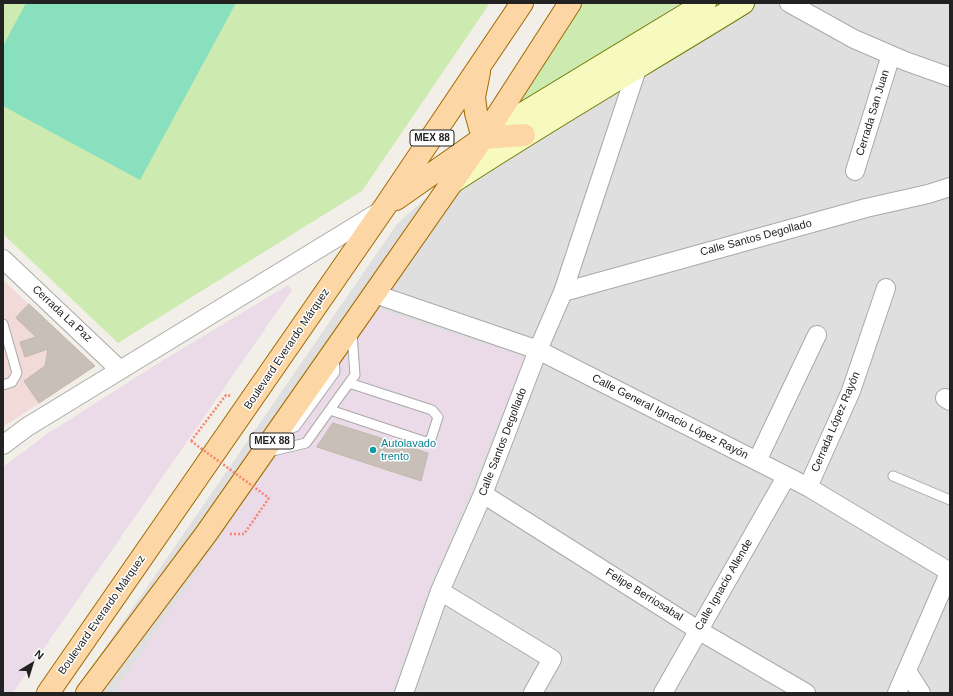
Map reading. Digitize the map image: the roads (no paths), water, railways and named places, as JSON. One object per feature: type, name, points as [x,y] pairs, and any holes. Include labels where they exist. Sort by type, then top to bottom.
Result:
[{"type":"main road","name":"Boulevard Everardo Márquez","points":[[48,693],[384,208],[522,3]]},
{"type":"main road","name":"MEX 88","points":[[86,693],[206,534],[263,453],[482,138],[570,3]]},
{"type":"main road","points":[[384,208],[482,138],[705,3]]},
{"type":"main road","points":[[450,184],[524,135],[637,69],[743,3]]},
{"type":"main road","points":[[480,67],[474,97],[482,138]]},
{"type":"main road","points":[[482,138],[524,135]]},
{"type":"street","name":"Cerrada San Juan","points":[[789,3],[854,39],[891,55],[950,77]]},
{"type":"street","name":"Cerrada San Juan","points":[[855,171],[891,55]]},
{"type":"street","name":"Calle Santos Degollado","points":[[404,693],[440,591],[483,494],[538,350],[563,292],[637,69]]},
{"type":"street","name":"Calle Santos Degollado","points":[[563,292],[858,210],[928,194],[950,187]]},
{"type":"street","points":[[3,446],[27,427],[384,208]]},
{"type":"street","name":"Cerrada La Paz","points":[[3,259],[120,370]]},
{"type":"street","name":"Cerrada López Rayón","points":[[808,487],[851,391],[886,288]]},
{"type":"street","name":"Calle General Ignacio López Rayón","points":[[374,294],[538,350],[808,487],[949,576]]},
{"type":"street","points":[[757,461],[817,335]]},
{"type":"street","name":"Calle Ignacio Allende","points":[[663,693],[786,477]]},
{"type":"street","name":"Felipe Berriosabal","points":[[483,494],[698,630],[798,691]]},
{"type":"street","points":[[897,693],[949,576]]},
{"type":"street","points":[[440,591],[552,659],[533,693]]},
{"type":"street","points":[[907,671],[921,693]]},
{"type":"lane","points":[[3,324],[17,373],[12,382],[3,385]]},
{"type":"lane","points":[[263,453],[306,443],[349,383],[354,375],[351,327]]},
{"type":"lane","points":[[330,410],[426,442],[432,439],[438,417],[432,410],[349,383]]},
{"type":"lane","points":[[893,476],[950,500]]},
{"type":"place","name":"Autolavado trento","points":[[373,450]]}]
